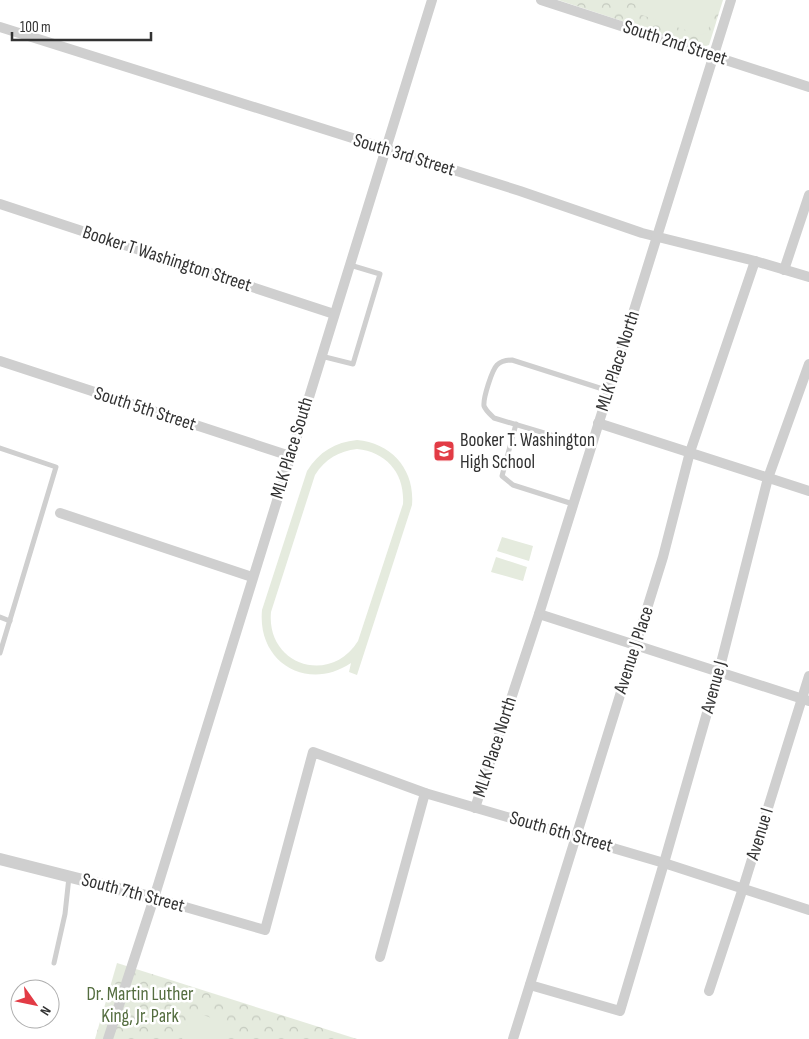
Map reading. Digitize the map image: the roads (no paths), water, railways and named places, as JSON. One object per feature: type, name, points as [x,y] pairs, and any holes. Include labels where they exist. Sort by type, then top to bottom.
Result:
[{"type":"street","name":"MLK Place South","points":[[108,1039],[154,898],[432,0]]},
{"type":"street","name":"South 2nd Street","points":[[541,0],[809,87]]},
{"type":"street","name":"MLK Place North","points":[[475,808],[539,614],[731,0]]},
{"type":"street","name":"South 3rd Street","points":[[0,27],[385,150],[520,191],[642,233],[755,261],[809,278]]},
{"type":"street","points":[[784,270],[809,196]]},
{"type":"street","name":"Booker T Washington Street","points":[[0,204],[334,314]]},
{"type":"street","name":"Avenue J Place","points":[[513,1039],[663,557],[690,452],[755,261]]},
{"type":"street","name":"South 5th Street","points":[[0,361],[290,456]]},
{"type":"street","name":"Avenue J","points":[[530,985],[620,1011],[719,671],[768,478],[809,364]]},
{"type":"street","points":[[598,423],[809,491]]},
{"type":"street","points":[[60,513],[252,577]]},
{"type":"street","points":[[539,614],[806,700]]},
{"type":"street","name":"Avenue I","points":[[709,991],[806,700],[809,676]]},
{"type":"street","name":"South 6th Street","points":[[265,930],[313,752],[425,793],[576,836],[809,910]]},
{"type":"street","points":[[380,957],[425,793]]},
{"type":"street","name":"South 7th Street","points":[[0,859],[154,898],[265,930]]},
{"type":"lane","points":[[321,356],[353,364],[380,274],[349,265]]},
{"type":"lane","points":[[591,448],[494,418],[484,406],[493,371],[501,362],[512,360],[609,391]]},
{"type":"lane","points":[[516,424],[502,476],[513,485],[573,504]]},
{"type":"lane","points":[[0,448],[56,467],[0,653]]},
{"type":"lane","points":[[0,618],[10,621]]},
{"type":"lane","points":[[54,963],[65,914],[69,876]]},
{"type":"place","name":"Booker T. Washington High School","points":[[444,451]]},
{"type":"park label","name":"Dr. Martin Luther King, Jr. Park","points":[[140,1005]]}]
